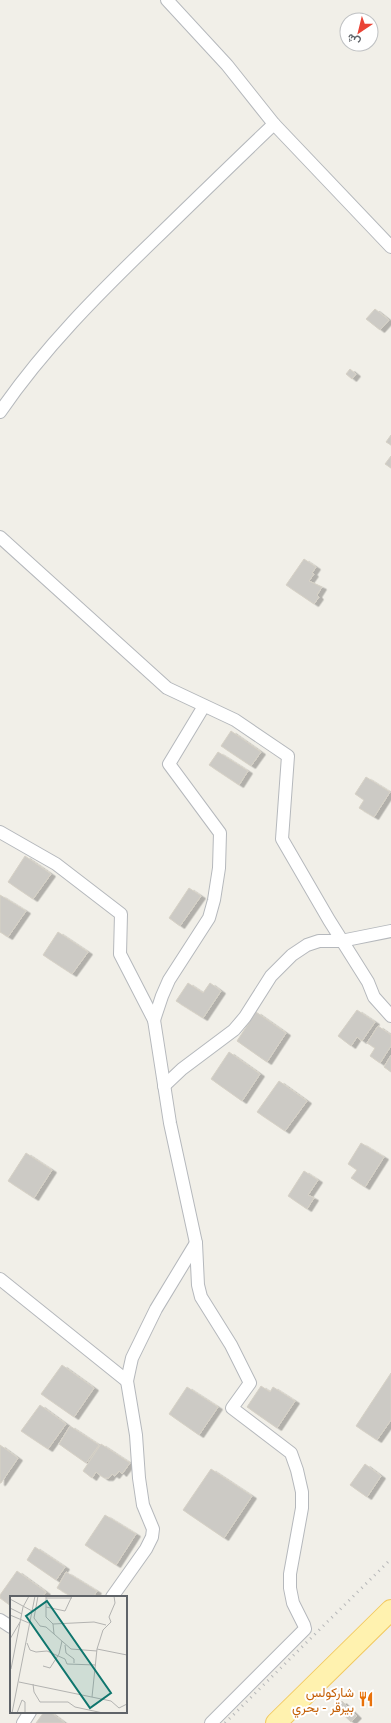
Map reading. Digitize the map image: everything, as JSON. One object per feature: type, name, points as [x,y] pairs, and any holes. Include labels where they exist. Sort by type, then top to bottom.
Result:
[{"type":"main road","points":[[276,1723],[391,1610]]},
{"type":"main road","points":[[290,1723],[391,1624]]},
{"type":"street","points":[[167,0],[227,65],[274,124],[391,247]]},
{"type":"street","points":[[0,412],[18,385],[96,296],[274,124]]},
{"type":"street","points":[[0,537],[167,688],[235,720],[288,756],[282,839],[341,941],[368,982],[374,997],[391,1016]]},
{"type":"street","points":[[154,1020],[169,980],[209,918],[214,900],[219,868],[220,833],[169,764],[204,706]]},
{"type":"street","points":[[0,832],[56,864],[121,914],[120,954],[154,1020],[170,1123],[196,1243],[198,1285],[201,1297],[231,1345],[250,1383],[232,1408],[291,1452],[297,1470],[302,1492],[301,1519],[290,1574],[290,1588],[293,1603],[304,1625],[304,1629],[211,1723]]},
{"type":"street","points":[[164,1086],[182,1069],[234,1030],[245,1018],[271,976],[292,955],[307,945],[319,941],[341,941],[391,931]]},
{"type":"street","points":[[113,1596],[146,1549],[152,1537],[153,1530],[144,1505],[139,1478],[136,1435],[127,1381],[132,1358],[153,1316],[196,1243]]},
{"type":"street","points":[[0,1279],[127,1381]]},
{"type":"street","points":[[0,1620],[10,1626]]},
{"type":"street","points":[[23,1723],[29,1713]]},
{"type":"building","points":[[375,309],[389,320],[380,330],[366,319]]},
{"type":"building","points":[[350,369],[356,374],[352,379],[346,374]]},
{"type":"building","points":[[391,435],[391,445],[386,442]]},
{"type":"building","points":[[391,456],[391,468],[385,464]]},
{"type":"building","points":[[304,559],[316,567],[312,573],[314,574],[309,581],[322,587],[317,595],[319,597],[314,604],[286,585]]},
{"type":"building","points":[[231,731],[261,752],[251,766],[221,746]]},
{"type":"building","points":[[218,752],[248,771],[239,785],[209,765]]},
{"type":"building","points":[[366,777],[390,792],[374,817],[359,808],[364,800],[355,794]]},
{"type":"building","points":[[25,856],[51,874],[33,899],[8,882]]},
{"type":"building","points":[[189,888],[201,896],[180,926],[169,918]]},
{"type":"building","points":[[0,895],[26,911],[8,937],[0,932]]},
{"type":"building","points":[[58,932],[88,952],[72,974],[43,955]]},
{"type":"building","points":[[188,983],[203,993],[210,983],[221,991],[203,1018],[176,1001]]},
{"type":"building","points":[[357,1010],[375,1022],[362,1041],[357,1037],[351,1046],[338,1036]]},
{"type":"building","points":[[256,1012],[286,1033],[267,1062],[237,1041]]},
{"type":"building","points":[[378,1026],[391,1035],[391,1046],[380,1063],[370,1056],[375,1048],[367,1043]]},
{"type":"building","points":[[229,1052],[260,1074],[242,1101],[211,1079]]},
{"type":"building","points":[[391,1055],[391,1072],[384,1067]]},
{"type":"building","points":[[279,1081],[307,1101],[285,1131],[257,1112]]},
{"type":"building","points":[[361,1143],[384,1157],[365,1187],[351,1178],[357,1170],[348,1164]]},
{"type":"building","points":[[26,1153],[52,1170],[34,1198],[8,1181]]},
{"type":"building","points":[[304,1171],[318,1180],[308,1195],[314,1198],[307,1209],[288,1196]]},
{"type":"building","points":[[62,1365],[94,1388],[74,1417],[41,1394]]},
{"type":"building","points":[[391,1373],[391,1420],[377,1440],[356,1426]]},
{"type":"building","points":[[261,1386],[270,1392],[273,1387],[295,1401],[277,1428],[247,1407]]},
{"type":"building","points":[[187,1387],[218,1407],[199,1435],[169,1414]]},
{"type":"building","points":[[40,1405],[66,1424],[48,1449],[21,1431]]},
{"type":"building","points":[[70,1426],[99,1445],[86,1463],[59,1444]]},
{"type":"building","points":[[101,1444],[130,1463],[122,1474],[119,1471],[115,1476],[112,1474],[109,1478],[104,1478],[96,1472],[92,1478],[83,1471]]},
{"type":"building","points":[[0,1445],[18,1458],[1,1483],[0,1483]]},
{"type":"building","points":[[365,1464],[381,1476],[367,1497],[350,1485]]},
{"type":"building","points":[[211,1469],[252,1496],[224,1538],[183,1510]]},
{"type":"building","points":[[105,1515],[136,1534],[116,1565],[85,1545]]},
{"type":"building","points":[[35,1547],[65,1567],[56,1580],[27,1560]]},
{"type":"building","points":[[17,1571],[46,1592],[43,1596],[10,1596],[10,1605],[0,1598],[0,1595]]},
{"type":"building","points":[[66,1572],[97,1591],[94,1596],[70,1596],[57,1588]]},
{"type":"building","points":[[342,1701],[357,1716],[351,1722],[336,1708]]},
{"type":"building","points":[[43,1713],[51,1713],[65,1723],[36,1723]]},
{"type":"railway","points":[[225,1723],[391,1559]]},
{"type":"place","name":"شاركولس بيرقر - بحري","points":[[366,1699]]}]
